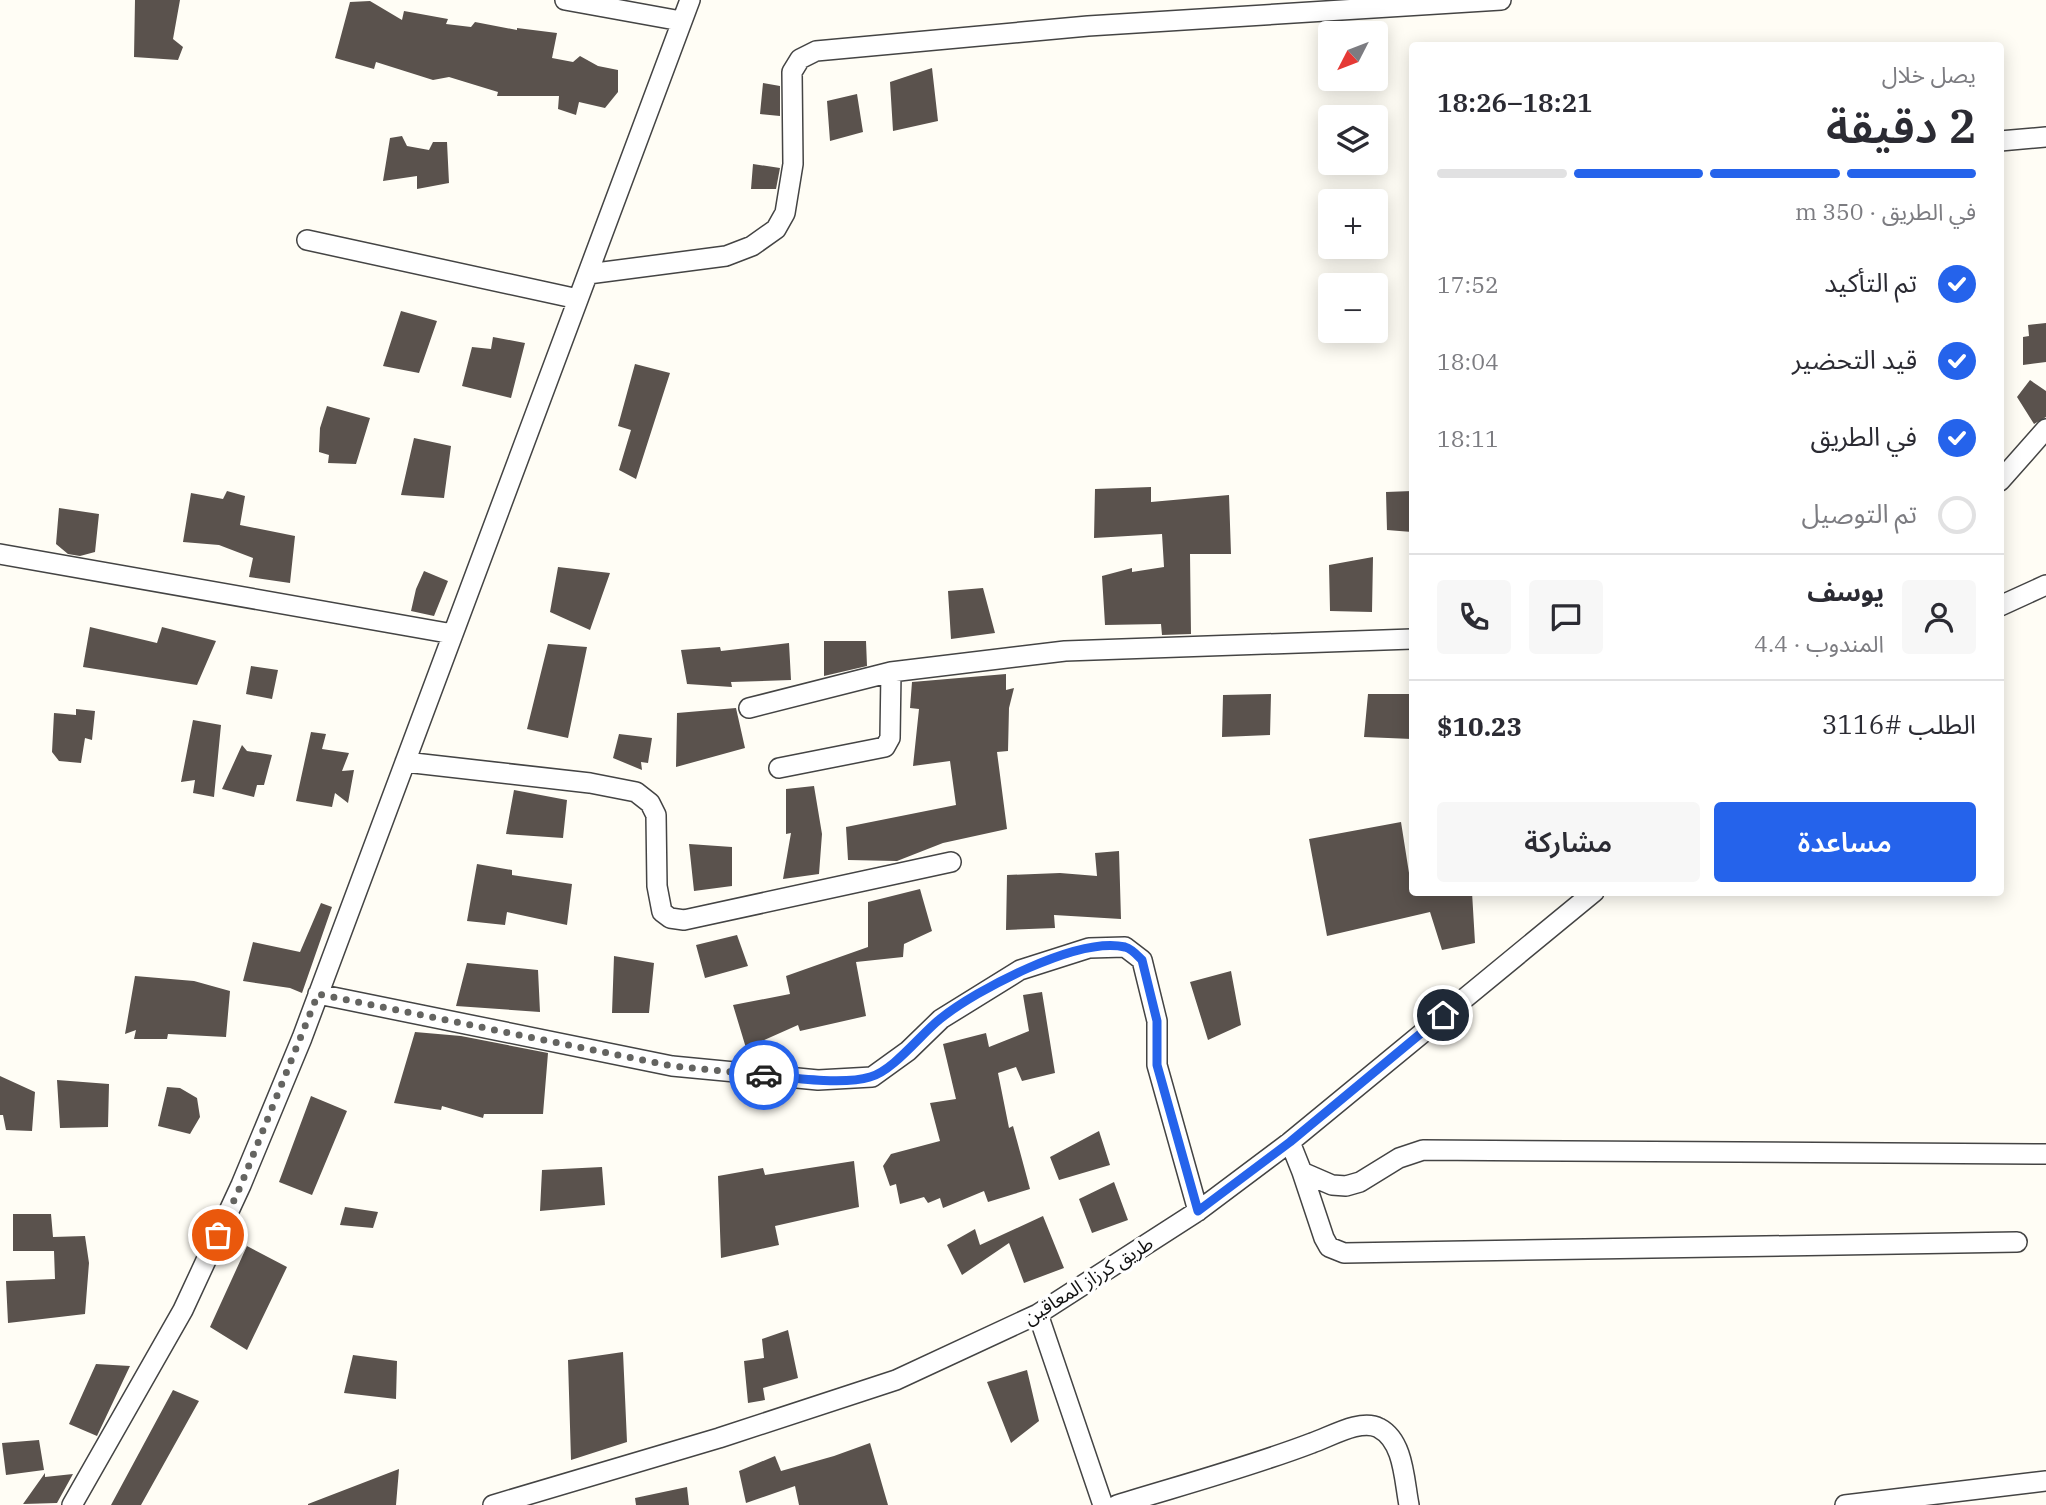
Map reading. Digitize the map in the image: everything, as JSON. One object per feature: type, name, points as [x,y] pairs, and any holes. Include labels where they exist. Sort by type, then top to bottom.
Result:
[{"type":"street","points":[[565,0],[681,21]]},
{"type":"street","points":[[72,1505],[183,1310],[241,1185],[318,994],[690,0]]},
{"type":"street","points":[[588,274],[726,256],[752,246],[776,229],[785,213],[793,164],[792,72],[800,59],[816,51],[1088,26],[1501,0]]},
{"type":"street","points":[[2004,141],[2046,137]]},
{"type":"street","points":[[307,240],[578,299]]},
{"type":"street","points":[[2004,476],[2046,429]]},
{"type":"street","points":[[0,554],[453,634]]},
{"type":"street","points":[[2004,604],[2046,584]]},
{"type":"street","points":[[749,708],[891,672],[1065,652],[1409,639]]},
{"type":"street","points":[[779,768],[885,747],[890,738],[891,672]]},
{"type":"street","points":[[405,762],[590,783],[636,792],[650,803],[656,815],[657,886],[662,912],[670,918],[684,920],[951,862]]},
{"type":"street","name":"طريق كرزاز المعاقين","points":[[493,1505],[553,1495],[896,1380],[1038,1314],[1198,1211],[1290,1142],[1589,896]]},
{"type":"street","points":[[318,994],[672,1066],[818,1080],[872,1077],[908,1051],[940,1019],[1020,970],[1089,948],[1125,947],[1142,960],[1157,1021],[1157,1065],[1198,1211]]},
{"type":"street","points":[[1290,1142],[1324,1238],[1329,1247],[1344,1253],[2017,1242]]},
{"type":"street","points":[[1302,1172],[1332,1185],[1346,1186],[1360,1182],[1399,1158],[1423,1150],[2046,1154]]},
{"type":"street","points":[[1038,1314],[1103,1505]]},
{"type":"street","points":[[1117,1505],[1365,1425],[1373,1425],[1390,1435],[1396,1446],[1409,1505]]},
{"type":"street","points":[[1845,1505],[2046,1481]]},
{"type":"building","points":[[135,0],[180,0],[173,39],[183,47],[178,60],[134,57]]},
{"type":"building","points":[[370,1],[402,20],[404,11],[448,19],[446,24],[471,27],[475,22],[517,30],[557,33],[552,58],[573,62],[580,56],[598,66],[618,70],[618,92],[605,108],[579,102],[576,115],[558,109],[559,96],[497,96],[498,92],[449,77],[433,80],[376,62],[374,69],[335,58],[350,2]]},
{"type":"building","points":[[932,68],[938,121],[893,131],[890,82]]},
{"type":"building","points":[[763,83],[780,86],[780,116],[760,114]]},
{"type":"building","points":[[857,94],[863,132],[830,141],[827,101]]},
{"type":"building","points":[[402,136],[407,146],[429,150],[433,142],[447,142],[449,183],[417,189],[417,176],[383,181],[390,138]]},
{"type":"building","points":[[753,164],[780,168],[776,189],[751,189]]},
{"type":"building","points":[[401,311],[437,321],[419,373],[383,366]]},
{"type":"building","points":[[2046,323],[2046,362],[2023,365],[2023,337],[2029,336],[2028,325]]},
{"type":"building","points":[[493,337],[525,343],[511,398],[462,386],[472,347],[491,349]]},
{"type":"building","points":[[635,364],[670,373],[636,479],[619,470],[631,430],[618,426]]},
{"type":"building","points":[[2030,380],[2046,391],[2046,417],[2034,424],[2017,397]]},
{"type":"building","points":[[327,406],[370,418],[356,464],[328,463],[329,455],[319,452],[320,428]]},
{"type":"building","points":[[414,438],[451,446],[444,498],[401,495]]},
{"type":"building","points":[[1151,487],[1151,502],[1229,495],[1231,554],[1190,554],[1191,634],[1162,635],[1161,624],[1105,625],[1102,576],[1132,568],[1132,572],[1164,567],[1162,534],[1094,538],[1095,489]]},
{"type":"building","points":[[227,491],[245,496],[240,525],[295,536],[290,583],[249,577],[253,558],[219,545],[183,542],[191,493],[223,499]]},
{"type":"building","points":[[1409,491],[1409,532],[1387,530],[1386,492]]},
{"type":"building","points":[[59,508],[99,514],[95,552],[80,556],[68,554],[56,544]]},
{"type":"building","points":[[1373,557],[1372,612],[1330,611],[1329,565]]},
{"type":"building","points":[[558,567],[610,573],[590,630],[550,612]]},
{"type":"building","points":[[424,571],[448,581],[434,616],[411,611]]},
{"type":"building","points":[[983,588],[995,633],[951,639],[948,591]]},
{"type":"building","points":[[90,627],[157,643],[162,627],[216,641],[197,685],[83,667]]},
{"type":"building","points":[[824,641],[866,641],[867,666],[824,676]]},
{"type":"building","points":[[789,643],[791,680],[731,682],[732,687],[687,684],[681,650],[720,647],[721,651]]},
{"type":"building","points":[[548,644],[587,647],[568,738],[527,729]]},
{"type":"building","points":[[251,666],[278,670],[272,699],[246,694]]},
{"type":"building","points":[[1006,674],[1006,690],[1014,688],[1009,708],[1008,751],[997,752],[1007,829],[943,843],[897,861],[848,860],[846,827],[956,805],[950,761],[913,766],[919,709],[910,708],[912,682]]},
{"type":"building","points":[[1271,694],[1270,735],[1222,737],[1223,695]]},
{"type":"building","points":[[1368,694],[1409,694],[1409,739],[1364,737]]},
{"type":"building","points":[[736,708],[745,748],[676,767],[677,713]]},
{"type":"building","points":[[76,709],[95,711],[92,740],[85,738],[81,763],[59,761],[52,752],[54,713],[76,715]]},
{"type":"building","points":[[193,720],[221,725],[214,797],[193,793],[195,780],[181,782]]},
{"type":"building","points":[[311,732],[326,734],[322,749],[349,753],[342,771],[354,770],[348,803],[335,793],[332,807],[296,801]]},
{"type":"building","points":[[619,734],[652,738],[648,763],[641,762],[642,770],[613,758]]},
{"type":"building","points":[[242,745],[247,751],[272,755],[264,785],[257,785],[254,797],[222,789]]},
{"type":"building","points":[[814,786],[822,834],[819,874],[783,879],[791,833],[786,834],[786,789]]},
{"type":"building","points":[[514,790],[567,800],[563,838],[506,834]]},
{"type":"building","points":[[1401,822],[1409,873],[1409,896],[1472,896],[1475,943],[1442,950],[1430,912],[1327,936],[1309,839]]},
{"type":"building","points":[[689,844],[732,847],[732,886],[694,891]]},
{"type":"building","points":[[1119,851],[1121,919],[1054,915],[1055,928],[1006,930],[1007,875],[1060,873],[1097,876],[1095,853]]},
{"type":"building","points":[[477,864],[512,870],[512,875],[572,884],[567,925],[507,912],[505,925],[467,921]]},
{"type":"building","points":[[920,889],[932,931],[904,944],[903,957],[856,962],[866,1016],[800,1031],[798,1025],[746,1048],[733,1005],[790,994],[786,976],[868,947],[868,902]]},
{"type":"building","points":[[321,903],[332,907],[302,993],[290,988],[243,981],[253,942],[300,952]]},
{"type":"building","points":[[737,935],[748,966],[705,978],[696,945]]},
{"type":"building","points":[[614,956],[654,963],[649,1013],[612,1013]]},
{"type":"building","points":[[467,963],[538,970],[540,1012],[456,1006]]},
{"type":"building","points":[[1231,971],[1241,1025],[1208,1040],[1190,982]]},
{"type":"building","points":[[135,976],[194,981],[230,991],[226,1037],[168,1034],[167,1039],[134,1039],[136,1030],[125,1034]]},
{"type":"building","points":[[1042,992],[1055,1073],[1022,1081],[1016,1067],[998,1073],[1009,1128],[1013,1126],[1030,1189],[988,1202],[984,1191],[943,1208],[940,1198],[928,1203],[924,1197],[900,1204],[896,1184],[890,1186],[883,1166],[891,1154],[940,1141],[930,1103],[956,1099],[943,1044],[986,1033],[989,1047],[1029,1031],[1023,995]]},
{"type":"building","points":[[415,1032],[461,1036],[548,1053],[543,1114],[484,1114],[483,1118],[442,1106],[441,1110],[394,1103]]},
{"type":"building","points":[[0,1076],[35,1092],[32,1131],[6,1130],[3,1115],[0,1115]]},
{"type":"building","points":[[57,1080],[109,1084],[108,1127],[60,1128]]},
{"type":"building","points":[[167,1087],[180,1088],[197,1098],[200,1117],[190,1134],[158,1126]]},
{"type":"building","points":[[311,1096],[347,1111],[312,1195],[279,1182]]},
{"type":"building","points":[[1099,1131],[1110,1165],[1059,1180],[1050,1157]]},
{"type":"building","points":[[854,1161],[859,1207],[775,1226],[779,1245],[721,1258],[718,1176],[763,1168],[765,1175]]},
{"type":"building","points":[[602,1167],[605,1205],[540,1211],[542,1170]]},
{"type":"building","points":[[1114,1182],[1128,1220],[1092,1233],[1079,1199]]},
{"type":"building","points":[[345,1207],[378,1212],[373,1228],[340,1225]]},
{"type":"building","points":[[13,1214],[51,1214],[53,1237],[85,1236],[89,1263],[85,1314],[8,1323],[6,1281],[55,1279],[54,1251],[13,1251]]},
{"type":"building","points":[[1043,1216],[1064,1268],[1024,1283],[1009,1243],[962,1275],[947,1245],[975,1229],[980,1245]]},
{"type":"building","points":[[247,1246],[287,1267],[247,1350],[210,1327]]},
{"type":"building","points":[[788,1330],[798,1378],[763,1388],[765,1400],[748,1403],[744,1361],[764,1358],[762,1339]]},
{"type":"building","points":[[623,1352],[627,1442],[571,1460],[568,1360]]},
{"type":"building","points":[[353,1355],[397,1361],[396,1399],[344,1393]]},
{"type":"building","points":[[96,1364],[130,1366],[97,1436],[69,1424]]},
{"type":"building","points":[[1027,1370],[1039,1421],[1011,1443],[987,1382]]},
{"type":"building","points":[[173,1390],[199,1401],[141,1505],[111,1505]]},
{"type":"building","points":[[39,1440],[44,1470],[6,1475],[2,1443]]},
{"type":"building","points":[[870,1443],[888,1505],[799,1505],[795,1486],[746,1503],[739,1471],[775,1456],[781,1471]]},
{"type":"building","points":[[399,1469],[396,1505],[308,1505],[308,1504]]},
{"type":"building","points":[[45,1473],[45,1477],[73,1474],[57,1503],[23,1504]]},
{"type":"building","points":[[687,1487],[689,1505],[636,1505],[635,1498]]},
{"type":"way so far","points":[[218,1235],[318,994],[672,1066],[764,1075]]},
{"type":"route","points":[[764,1075],[818,1080],[872,1077],[908,1051],[940,1019],[1020,970],[1089,948],[1125,947],[1142,960],[1152,996],[1157,1021],[1157,1065],[1198,1211],[1290,1142],[1443,1015]]}]
